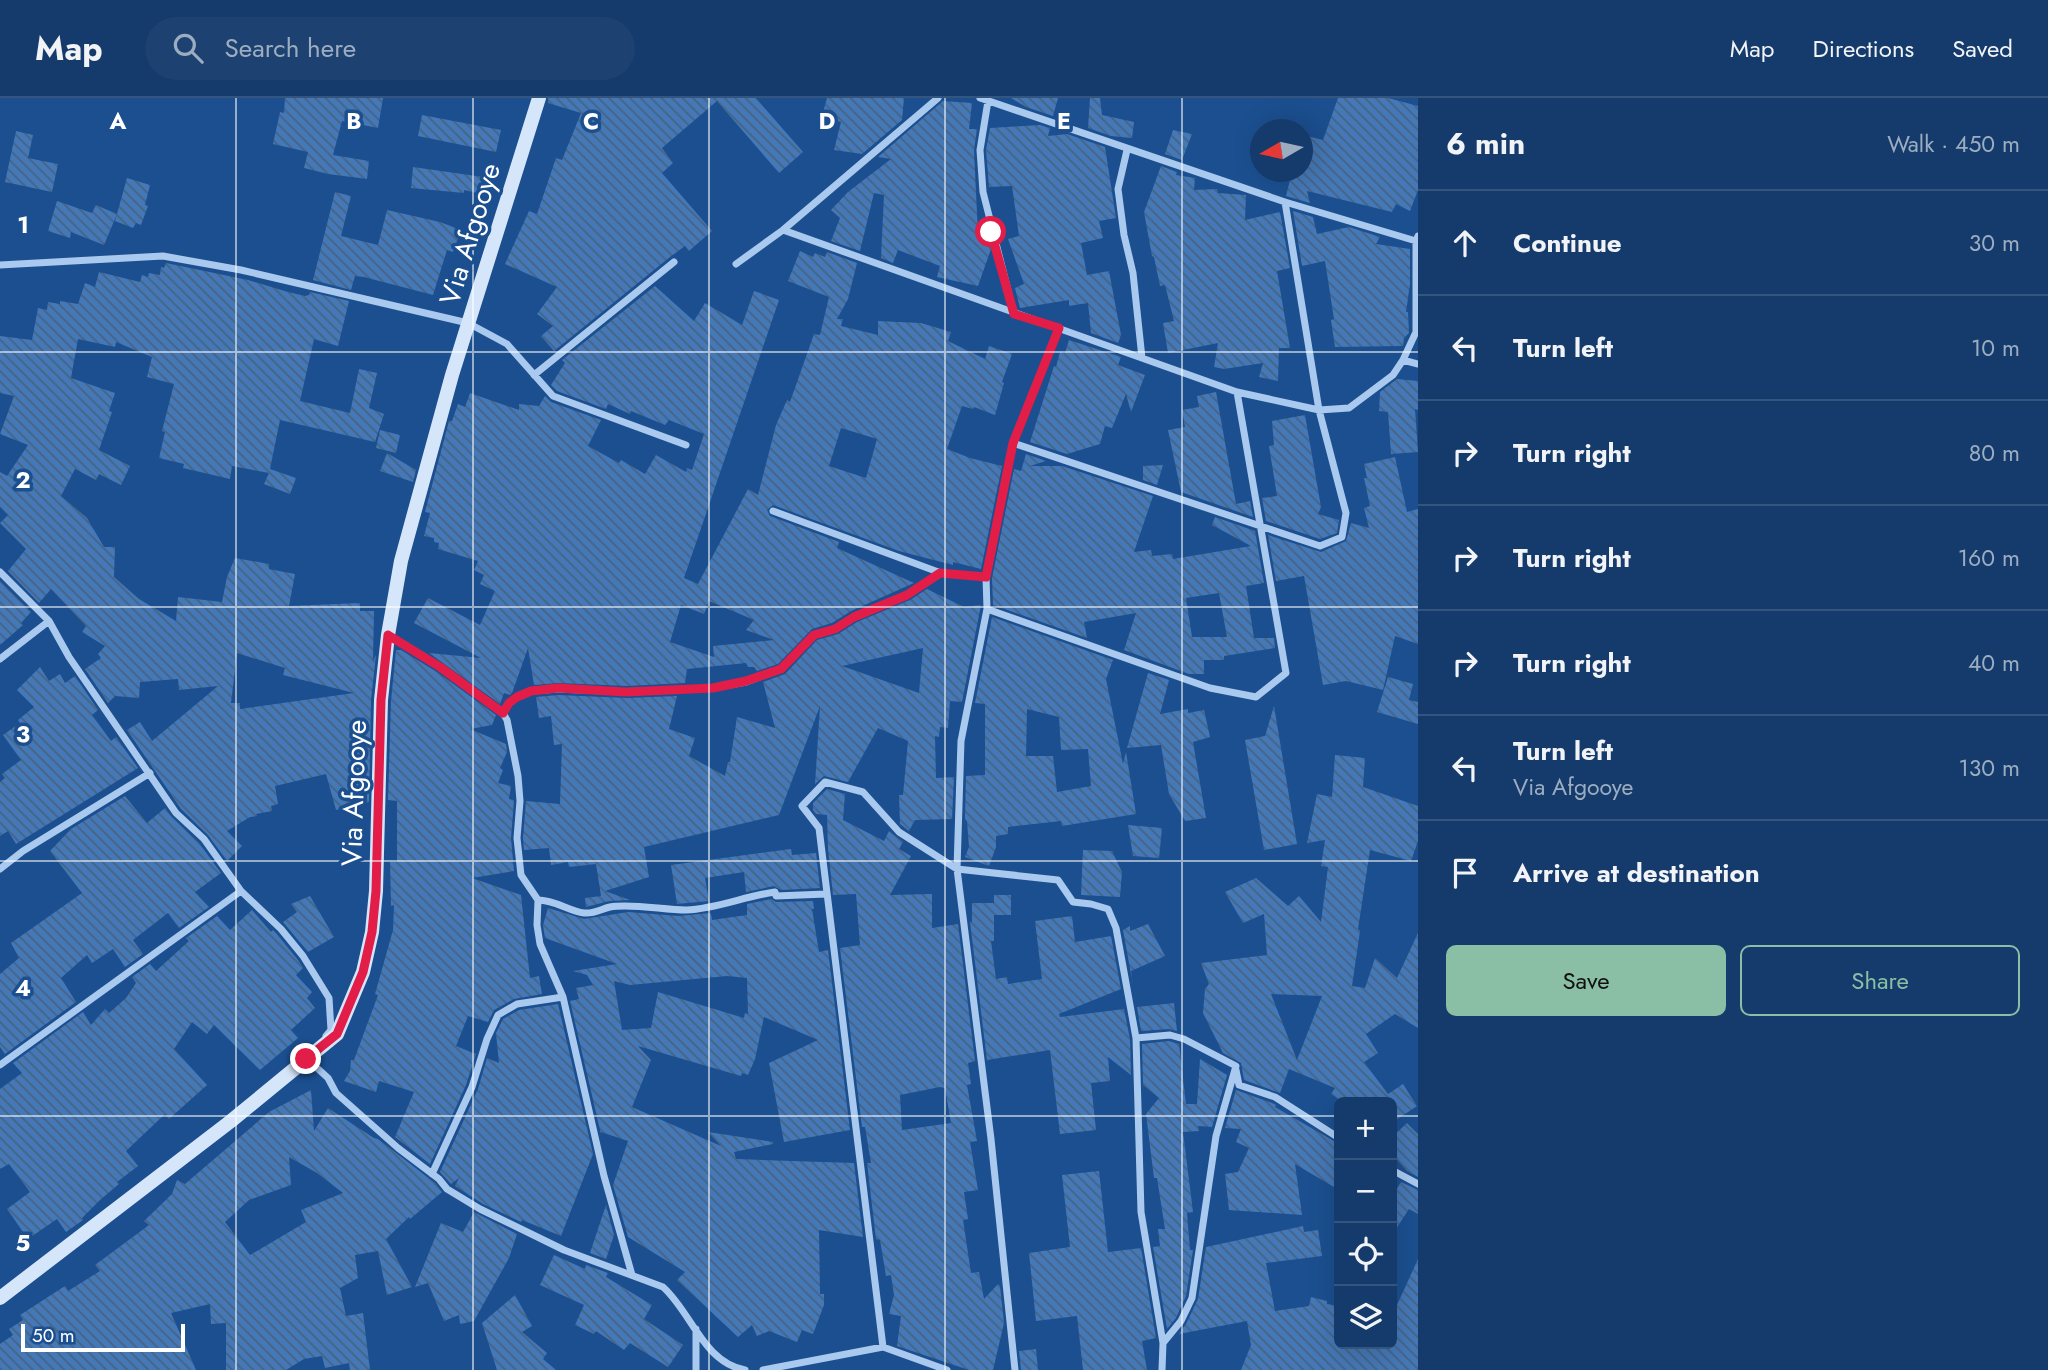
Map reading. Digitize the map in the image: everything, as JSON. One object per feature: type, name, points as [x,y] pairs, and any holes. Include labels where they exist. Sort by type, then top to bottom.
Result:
[{"type":"main road","name":"Via Afgooye","points":[[0,1298],[231,1121],[337,1034],[363,972],[372,932],[376,891],[381,700],[388,635],[401,561],[468,323],[539,98]]},
{"type":"street","points":[[736,264],[783,230],[938,98]]},
{"type":"street","points":[[783,230],[1014,314],[1237,392],[1319,410],[1349,408],[1393,375],[1403,360],[1416,332],[1417,239],[1285,202],[984,99],[980,150],[983,192],[1014,314]]},
{"type":"street","points":[[1127,149],[1118,189],[1124,235],[1133,273],[1142,358]]},
{"type":"street","points":[[1013,443],[1320,545],[1342,537],[1346,513],[1319,410],[1285,202]]},
{"type":"street","points":[[0,265],[163,256],[468,323],[507,344],[553,397],[686,445]]},
{"type":"street","points":[[534,374],[674,262]]},
{"type":"street","points":[[1015,1370],[993,1153],[957,869],[961,741],[986,609],[986,577],[1013,443],[1059,328]]},
{"type":"street","points":[[1403,360],[1418,364]]},
{"type":"street","points":[[986,609],[1210,688],[1256,697],[1286,673],[1237,392]]},
{"type":"street","points":[[773,512],[940,573],[986,577]]},
{"type":"street","points":[[0,572],[49,621],[69,657],[176,813],[204,839],[241,891],[289,938],[303,956],[329,998],[331,1030],[306,1059],[328,1078],[336,1093],[447,1189],[492,1215],[564,1250],[663,1287],[675,1297],[717,1359],[731,1367],[745,1370]]},
{"type":"street","points":[[503,713],[509,703],[531,691],[558,688],[626,692],[713,688],[746,681],[781,669],[814,635],[835,629],[854,617],[907,595],[940,573]]},
{"type":"street","points":[[0,659],[49,621]]},
{"type":"street","points":[[388,635],[440,667],[503,713],[507,720],[518,776],[520,801],[517,838],[522,875],[538,900],[537,925],[540,944],[563,997],[604,1176],[632,1275]]},
{"type":"street","points":[[0,869],[23,851],[150,773]]},
{"type":"street","points":[[883,1347],[819,828],[802,806],[825,782],[863,792],[899,832],[957,869],[1058,880],[1073,902],[1108,909],[1116,928],[1136,1038],[1142,1212],[1163,1343],[1162,1370]]},
{"type":"street","points":[[0,1065],[241,891]]},
{"type":"street","points":[[538,900],[583,913],[611,907],[687,910],[724,905],[775,892],[776,896],[826,894]]},
{"type":"street","points":[[432,1174],[472,1087],[487,1039],[498,1015],[517,1003],[563,997]]},
{"type":"street","points":[[1136,1038],[1170,1035],[1184,1039],[1236,1066]]},
{"type":"street","points":[[1236,1066],[1239,1085],[1275,1097],[1334,1135]]},
{"type":"street","points":[[1163,1343],[1181,1321],[1192,1298],[1216,1136],[1236,1066]]},
{"type":"street","points":[[1397,1173],[1418,1184]]},
{"type":"street","points":[[696,1328],[696,1370]]},
{"type":"street","points":[[763,1370],[883,1347],[947,1370]]},
{"type":"building","points":[[285,98],[383,98],[378,128],[342,121],[333,155],[369,161],[367,179],[304,168],[308,152],[273,144],[280,112],[284,113]]},
{"type":"building","points":[[548,98],[756,98],[803,152],[779,173],[717,101],[662,148],[673,163],[662,173],[712,231],[689,251],[685,246],[670,257],[554,351],[541,336],[553,326],[537,314],[557,287],[505,264],[529,211],[537,214],[556,158],[562,160],[581,113],[548,103]]},
{"type":"building","points":[[827,98],[904,98],[902,120],[862,154],[834,150],[841,122],[822,116]]},
{"type":"building","points":[[1011,98],[1058,98],[1053,116],[1026,107]]},
{"type":"building","points":[[1090,98],[1100,98],[1102,115],[1134,122],[1132,138],[1111,136],[1088,128]]},
{"type":"building","points":[[1338,98],[1388,98],[1418,106],[1418,190],[1410,211],[1396,204],[1392,212],[1307,191],[1310,203],[1286,196],[1290,182],[1313,182],[1313,138],[1323,140]]},
{"type":"building","points":[[943,101],[972,103],[969,129],[977,129],[974,150],[978,234],[988,238],[991,249],[978,286],[937,277],[940,266],[898,250],[893,263],[881,258],[884,195],[874,193],[860,251],[831,241],[840,218],[831,210],[848,192],[891,159],[878,157]]},
{"type":"building","points":[[422,115],[501,130],[496,152],[418,136]]},
{"type":"building","points":[[1040,125],[1050,128],[1048,136],[1067,134],[1105,147],[1116,218],[1099,221],[1103,238],[1081,243],[1087,275],[1109,271],[1121,335],[1118,343],[1091,333],[1088,303],[1069,306],[1069,300],[1020,308],[1015,288],[1024,284],[1008,239],[1019,236],[1012,186],[989,187],[986,150],[990,128]]},
{"type":"building","points":[[1173,130],[1192,134],[1182,160],[1165,154]]},
{"type":"building","points":[[16,131],[33,135],[28,158],[58,164],[52,192],[5,182]]},
{"type":"building","points":[[1161,166],[1177,172],[1176,175],[1195,178],[1194,190],[1217,189],[1218,193],[1246,195],[1245,220],[1280,212],[1290,268],[1277,271],[1290,348],[1279,348],[1278,381],[1259,377],[1263,363],[1224,369],[1214,367],[1218,343],[1168,353],[1163,323],[1174,321],[1165,285],[1160,286],[1144,212]]},
{"type":"building","points":[[413,167],[490,178],[486,195],[464,190],[464,193],[411,188]]},
{"type":"building","points":[[127,178],[150,185],[145,205],[148,206],[141,225],[136,223],[133,228],[115,221]]},
{"type":"building","points":[[335,192],[351,196],[341,236],[378,245],[387,210],[440,222],[461,230],[453,252],[447,250],[433,295],[364,277],[355,276],[351,290],[313,280]]},
{"type":"building","points":[[57,201],[92,213],[96,205],[117,214],[104,245],[71,232],[70,238],[48,231]]},
{"type":"building","points":[[1293,211],[1313,217],[1317,234],[1349,227],[1380,237],[1376,244],[1410,249],[1410,284],[1406,312],[1409,333],[1404,338],[1403,346],[1335,347],[1331,320],[1334,319],[1325,261],[1302,266]]},
{"type":"building","points":[[800,251],[813,257],[815,253],[825,257],[827,252],[857,263],[848,299],[837,319],[843,319],[841,326],[878,335],[878,321],[921,323],[951,332],[948,341],[985,359],[989,346],[1012,354],[1002,382],[1004,383],[995,415],[974,407],[962,406],[947,449],[1002,466],[981,569],[899,551],[773,505],[767,510],[770,516],[839,542],[837,548],[914,583],[851,611],[832,623],[812,629],[778,664],[757,671],[746,663],[687,669],[685,683],[627,686],[558,683],[534,685],[528,648],[512,693],[504,693],[500,704],[429,653],[481,658],[414,623],[428,598],[480,625],[495,591],[480,584],[484,575],[474,570],[478,561],[438,549],[439,543],[434,542],[434,538],[424,536],[430,513],[425,512],[449,421],[452,421],[458,404],[465,407],[470,393],[519,410],[519,404],[539,406],[545,396],[551,402],[601,420],[588,446],[619,463],[621,460],[645,474],[656,455],[686,472],[687,468],[692,470],[704,434],[669,420],[665,425],[631,411],[630,414],[608,404],[606,409],[557,391],[551,385],[565,363],[562,360],[655,286],[694,321],[705,303],[742,325],[754,291],[779,300],[684,578],[698,584],[748,489],[758,495],[776,425],[787,400],[790,402],[814,334],[820,335],[829,297],[788,281]],"holes":[[[841,428],[877,439],[866,478],[829,466]],[[709,601],[754,620],[746,630],[774,640],[713,646],[714,657],[670,642],[681,605],[704,614]]]},
{"type":"building","points":[[166,263],[248,280],[305,296],[310,292],[349,301],[338,346],[314,339],[300,401],[350,413],[359,369],[377,373],[369,408],[384,414],[375,442],[280,420],[270,469],[296,478],[290,494],[264,484],[269,473],[232,466],[230,479],[183,468],[184,464],[159,458],[165,432],[162,431],[174,384],[147,377],[152,357],[116,342],[115,347],[78,339],[71,378],[115,393],[109,411],[112,412],[99,450],[130,466],[121,485],[99,474],[96,480],[75,469],[61,496],[87,518],[104,547],[115,547],[114,577],[139,599],[176,621],[178,597],[222,602],[227,577],[235,558],[269,564],[269,569],[295,574],[289,606],[360,603],[360,611],[374,611],[373,661],[376,655],[371,700],[369,802],[336,810],[326,774],[275,786],[278,804],[271,806],[272,811],[256,814],[257,816],[250,817],[227,831],[242,846],[227,861],[208,835],[181,809],[127,730],[140,722],[152,741],[218,686],[179,690],[178,679],[140,682],[139,698],[115,696],[108,703],[85,669],[101,658],[98,654],[105,646],[82,632],[86,626],[51,589],[39,603],[8,571],[26,549],[0,523],[8,515],[0,507],[0,472],[7,476],[28,445],[0,434],[14,396],[0,393],[0,336],[32,340],[38,308],[47,310],[48,302],[78,304],[85,283],[95,287],[99,272],[140,282],[142,275],[160,275],[161,267],[164,268]],"holes":[[[237,653],[285,668],[283,675],[354,693],[240,709],[240,703],[231,703]]]},
{"type":"building","points":[[1069,340],[1121,357],[1118,365],[1145,375],[1131,412],[1126,394],[1112,428],[1105,426],[1100,444],[1067,454],[1030,442],[1054,366],[1056,367],[1060,352],[1065,353]]},
{"type":"building","points":[[1397,379],[1418,381],[1418,410],[1415,409],[1418,452],[1391,454],[1388,412],[1379,411],[1380,392]]},
{"type":"building","points":[[1216,392],[1236,504],[1250,501],[1253,517],[1181,492],[1168,430],[1185,427],[1182,410],[1199,407],[1197,396]]},
{"type":"building","points":[[1305,415],[1321,507],[1318,514],[1339,520],[1337,533],[1320,539],[1266,521],[1262,498],[1277,496],[1269,446],[1274,445],[1272,421]]},
{"type":"building","points":[[380,430],[400,435],[396,453],[376,448]]},
{"type":"building","points":[[387,453],[416,470],[413,482],[380,471]]},
{"type":"building","points":[[1026,454],[1046,461],[1030,466],[1062,466],[1153,496],[1134,552],[1151,550],[1152,556],[1172,554],[1173,559],[1251,546],[1212,525],[1215,517],[1255,531],[1264,583],[1246,586],[1254,638],[1274,638],[1275,648],[1224,656],[1224,660],[1204,660],[1204,674],[1189,674],[1124,650],[1136,613],[1084,622],[1087,638],[993,605],[992,578],[1014,469],[1021,471]],"holes":[[[1219,593],[1227,637],[1192,637],[1186,598]]]},
{"type":"building","points":[[1395,457],[1407,512],[1418,509],[1418,644],[1395,636],[1383,690],[1346,681],[1323,685],[1304,576],[1276,581],[1268,535],[1321,552],[1346,541],[1351,523],[1369,528],[1364,508],[1370,506],[1364,464]]},
{"type":"building","points":[[1163,465],[1157,485],[1143,480],[1143,466]]},
{"type":"building","points":[[0,581],[31,612],[21,623],[23,625],[0,645]]},
{"type":"building","points":[[927,589],[964,607],[981,605],[962,702],[950,701],[948,728],[940,727],[939,737],[935,736],[936,778],[954,777],[952,819],[915,820],[909,831],[900,824],[899,795],[903,795],[908,741],[878,728],[848,782],[824,776],[815,784],[820,706],[779,815],[644,847],[649,877],[605,891],[630,900],[609,901],[586,907],[585,898],[601,896],[596,864],[569,867],[568,862],[551,865],[549,848],[524,850],[526,801],[560,804],[562,744],[554,745],[551,716],[539,718],[536,697],[677,696],[669,729],[695,738],[689,756],[725,776],[730,762],[737,717],[775,728],[763,682],[785,674],[817,640],[838,634],[857,622],[910,600]],"holes":[[[923,648],[919,693],[842,666]]]},
{"type":"building","points":[[992,617],[1113,660],[1106,679],[1123,764],[1126,752],[1136,814],[1062,826],[1061,821],[1008,827],[1008,834],[996,836],[996,847],[989,866],[965,857],[969,847],[965,819],[966,776],[985,775],[985,704],[975,703]],"holes":[[[1027,709],[1059,717],[1061,750],[1088,749],[1091,786],[1057,792],[1053,756],[1026,756]]]},
{"type":"building","points":[[396,650],[401,650],[437,672],[496,715],[492,725],[470,729],[506,744],[507,752],[500,768],[503,770],[498,783],[511,786],[509,799],[514,800],[511,838],[514,871],[472,878],[521,895],[530,978],[539,976],[542,994],[514,999],[494,1010],[488,1022],[468,1016],[456,1046],[476,1054],[466,1085],[430,1164],[395,1137],[414,1092],[379,1081],[376,1092],[344,1081],[378,995],[375,994],[393,930],[394,905],[391,906],[390,862],[397,862],[397,801],[388,800],[391,701]]},
{"type":"building","points":[[40,667],[49,681],[60,674],[65,683],[75,676],[98,710],[92,715],[111,741],[116,737],[138,768],[16,844],[8,831],[0,836],[0,782],[5,778],[2,774],[21,760],[3,735],[20,723],[18,720],[34,707],[17,690]]},
{"type":"building","points":[[1148,673],[1169,680],[1160,714],[1188,709],[1188,713],[1204,710],[1210,737],[1193,742],[1206,818],[1185,821],[1169,794],[1161,745],[1127,748]]},
{"type":"building","points":[[1388,677],[1413,684],[1409,700],[1418,702],[1418,724],[1377,712]]},
{"type":"building","points":[[1274,706],[1297,844],[1264,850],[1245,740],[1265,736]]},
{"type":"building","points":[[1335,755],[1365,758],[1363,787],[1418,806],[1418,841],[1411,861],[1370,850],[1352,986],[1365,988],[1375,958],[1397,978],[1418,933],[1418,1028],[1395,1014],[1366,1034],[1378,1053],[1364,1062],[1388,1094],[1403,1084],[1417,1106],[1397,1119],[1397,1097],[1336,1097],[1331,1094],[1335,1088],[1289,1069],[1280,1093],[1244,1080],[1241,1063],[1223,1053],[1203,1013],[1205,989],[1209,984],[1201,963],[1267,955],[1264,914],[1243,923],[1225,892],[1256,878],[1288,906],[1299,896],[1321,922],[1328,867],[1321,866],[1325,840],[1307,843],[1317,794],[1332,797]],"holes":[[[1271,994],[1322,996],[1297,1060]]]},
{"type":"building","points":[[827,789],[845,794],[843,820],[884,841],[889,831],[903,842],[899,849],[911,856],[890,895],[932,894],[932,928],[958,924],[975,1061],[968,1063],[971,1084],[967,1085],[977,1141],[970,1142],[978,1190],[964,1192],[968,1219],[963,1220],[971,1273],[979,1272],[984,1299],[998,1284],[1000,1286],[1004,1323],[993,1370],[969,1370],[897,1346],[901,1316],[889,1314],[894,1295],[891,1275],[886,1276],[880,1240],[876,1239],[867,1163],[871,1163],[865,1127],[862,1127],[840,948],[860,945],[856,894],[833,895],[827,815],[816,814],[813,803]],"holes":[[[945,1088],[951,1123],[902,1130],[900,1095]]]},
{"type":"building","points":[[125,796],[147,823],[165,808],[199,843],[221,873],[195,892],[209,907],[179,928],[168,913],[133,940],[143,954],[125,967],[113,949],[92,963],[87,955],[61,978],[76,1002],[5,1054],[0,1047],[0,974],[19,958],[11,943],[82,893],[50,851],[71,829]]},
{"type":"building","points":[[1128,825],[1162,828],[1159,858],[1133,856]]},
{"type":"building","points":[[791,849],[792,855],[816,853],[820,888],[781,890],[774,886],[746,892],[744,872],[705,878],[709,901],[677,904],[671,865]]},
{"type":"building","points":[[1083,850],[1112,851],[1122,872],[1120,897],[1081,895]]},
{"type":"building","points":[[994,895],[1011,895],[1011,915],[994,915],[994,941],[991,941],[996,979],[1007,977],[1008,984],[1042,979],[1035,921],[1072,916],[1075,942],[1111,936],[1121,989],[1059,1014],[1060,1017],[1124,1009],[1130,1039],[1131,1075],[1108,1057],[1110,1081],[1091,1083],[1096,1130],[1060,1134],[1050,1050],[987,1060],[970,922],[972,903],[994,903]]},
{"type":"building","points":[[310,896],[334,937],[308,952],[283,922],[297,912],[291,904]]},
{"type":"building","points":[[771,899],[776,902],[813,901],[819,952],[828,950],[850,1130],[784,1142],[769,1063],[818,1040],[764,1017],[755,1059],[748,1075],[742,1073],[741,1076],[638,1046],[651,1060],[632,1107],[721,1146],[708,1132],[773,1142],[734,1152],[736,1159],[854,1163],[863,1237],[819,1230],[820,1294],[824,1294],[824,1305],[813,1334],[802,1330],[797,1342],[769,1331],[757,1336],[752,1325],[738,1337],[677,1280],[685,1272],[628,1237],[613,1185],[628,1141],[601,1134],[570,1001],[579,999],[576,988],[593,985],[587,975],[573,971],[617,964],[545,938],[543,925],[548,908],[584,919],[628,912],[678,916],[711,913],[712,920],[747,915],[747,904]],"holes":[[[727,976],[747,978],[748,1014],[745,1013],[744,1018],[658,992],[651,1028],[622,1030],[614,981],[630,985]]]},
{"type":"building","points":[[252,910],[298,960],[303,968],[296,975],[312,992],[307,998],[315,1008],[291,1030],[298,1038],[260,1070],[214,1025],[207,1034],[192,1022],[174,1049],[207,1085],[169,1119],[165,1114],[126,1151],[138,1166],[117,1182],[119,1184],[82,1218],[83,1220],[66,1232],[57,1219],[28,1239],[7,1209],[30,1192],[9,1164],[0,1169],[0,1089],[22,1073],[13,1063],[83,1012],[91,1025],[105,1009],[109,1013],[126,998],[136,983],[132,977],[150,964],[156,971],[189,941],[186,938],[217,916],[230,930]]},
{"type":"building","points":[[1148,924],[1165,956],[1131,971],[1133,985],[1123,930],[1130,926],[1130,931]]},
{"type":"building","points":[[1174,1003],[1177,1031],[1141,1031],[1137,1007]]},
{"type":"building","points":[[558,1004],[593,1154],[561,1236],[522,1220],[521,1222],[483,1204],[455,1186],[459,1178],[451,1184],[440,1172],[478,1089],[487,1058],[499,1063],[496,1033],[503,1019],[519,1010]]},
{"type":"building","points":[[1169,1041],[1179,1044],[1186,1104],[1197,1104],[1200,1059],[1227,1075],[1212,1127],[1198,1126],[1199,1131],[1183,1132],[1193,1212],[1187,1213],[1190,1250],[1193,1250],[1186,1296],[1176,1318],[1167,1329],[1153,1247],[1160,1246],[1158,1229],[1165,1229],[1157,1178],[1154,1178],[1146,1114],[1159,1098],[1143,1085],[1142,1044]]},
{"type":"building","points":[[311,1090],[314,1131],[328,1108],[378,1139],[435,1183],[442,1192],[386,1239],[412,1287],[387,1295],[378,1251],[355,1255],[358,1278],[340,1288],[346,1316],[363,1313],[370,1370],[350,1370],[349,1363],[325,1368],[322,1356],[304,1359],[286,1370],[226,1370],[226,1323],[211,1324],[210,1304],[171,1313],[196,1370],[0,1370],[0,1344],[13,1335],[9,1329],[23,1320],[20,1315],[65,1286],[68,1291],[100,1271],[95,1265],[149,1225],[144,1221],[172,1194],[177,1180],[185,1184],[269,1112]],"holes":[[[289,1157],[317,1173],[343,1193],[301,1210],[306,1222],[250,1255],[225,1222],[249,1200],[291,1185]]]},
{"type":"building","points":[[1236,1090],[1276,1105],[1275,1107],[1334,1141],[1334,1187],[1295,1164],[1302,1215],[1229,1210],[1225,1174],[1238,1172],[1249,1148],[1236,1142],[1241,1129],[1225,1128]]},
{"type":"building","points":[[1407,1123],[1418,1134],[1418,1177],[1407,1171],[1397,1160],[1397,1132]]},
{"type":"building","points":[[1099,1171],[1108,1252],[1141,1248],[1156,1338],[1142,1341],[1147,1370],[1083,1370],[1077,1316],[1036,1321],[1029,1253],[1070,1247],[1062,1175]]},
{"type":"building","points":[[1401,1182],[1418,1190],[1418,1214],[1409,1209],[1397,1227],[1397,1223],[1397,1189]]},
{"type":"building","points":[[606,1205],[614,1235],[606,1259],[590,1253]]},
{"type":"building","points":[[474,1212],[517,1234],[509,1258],[474,1321],[460,1324],[459,1315],[444,1321],[428,1283],[415,1287],[441,1223],[463,1232]]},
{"type":"building","points":[[1303,1226],[1304,1232],[1318,1230],[1322,1256],[1266,1263],[1275,1311],[1309,1306],[1311,1297],[1334,1305],[1334,1349],[1397,1349],[1397,1305],[1418,1259],[1418,1370],[1241,1370],[1251,1345],[1247,1321],[1179,1334],[1198,1299],[1206,1247]]},
{"type":"building","points":[[554,1255],[585,1269],[586,1265],[608,1273],[606,1277],[652,1305],[644,1319],[683,1345],[668,1367],[630,1343],[624,1350],[596,1331],[594,1334],[575,1325],[584,1305],[540,1285]]},
{"type":"building","points":[[515,1295],[532,1326],[522,1332],[547,1353],[543,1359],[556,1370],[497,1370],[482,1323]]},
{"type":"building","points":[[1036,1349],[1038,1370],[1021,1370],[1019,1351]]},
{"type":"route","points":[[306,1059],[337,1034],[363,972],[372,932],[376,891],[381,700],[388,635],[440,667],[503,713],[509,703],[531,691],[558,688],[626,692],[713,688],[746,681],[781,669],[814,635],[835,629],[854,617],[907,595],[940,573],[986,577],[1013,443],[1059,328],[1014,314],[991,232]]}]
